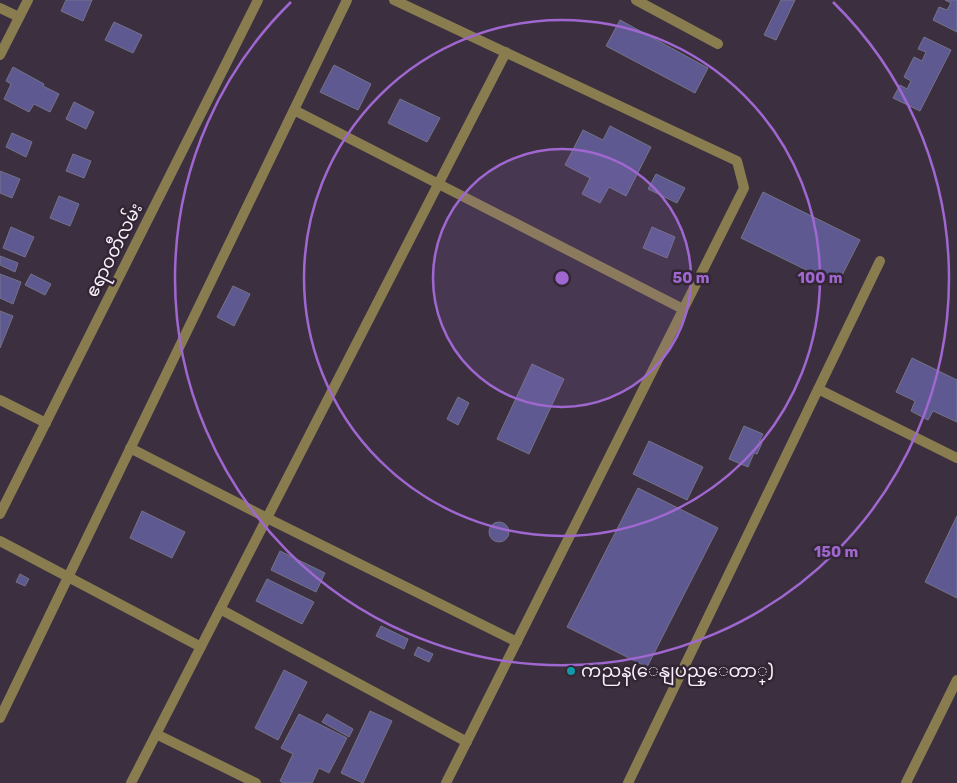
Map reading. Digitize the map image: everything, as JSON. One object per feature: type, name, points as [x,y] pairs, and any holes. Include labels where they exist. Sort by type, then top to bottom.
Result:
[{"type":"street","points":[[0,55],[28,0]]},
{"type":"street","name":"ဧရာဝတီလမ်း","points":[[0,514],[258,0]]},
{"type":"street","points":[[0,718],[347,0]]},
{"type":"street","points":[[394,0],[737,160],[744,188],[446,783]]},
{"type":"street","points":[[636,0],[718,44]]},
{"type":"street","points":[[0,8],[19,18]]},
{"type":"street","points":[[131,783],[506,52]]},
{"type":"street","points":[[294,110],[683,309]]},
{"type":"street","points":[[628,783],[880,261]]},
{"type":"street","points":[[818,390],[957,458]]},
{"type":"street","points":[[0,400],[46,424]]},
{"type":"street","points":[[130,448],[517,642]]},
{"type":"street","points":[[0,541],[201,647]]},
{"type":"street","points":[[220,609],[467,742]]},
{"type":"street","points":[[906,783],[957,680]]},
{"type":"street","points":[[156,734],[256,783]]},
{"type":"building","points":[[66,0],[92,0],[83,21],[61,11]]},
{"type":"building","points":[[781,0],[795,0],[776,40],[764,35]]},
{"type":"building","points":[[945,0],[957,0],[957,32],[933,20],[939,7],[947,10],[951,3]]},
{"type":"building","points":[[620,20],[708,68],[695,93],[606,46]]},
{"type":"building","points":[[114,22],[142,35],[133,53],[105,40]]},
{"type":"building","points":[[924,37],[951,50],[920,111],[893,98],[900,85],[907,89],[911,81],[904,77],[914,57],[922,61],[926,52],[918,49]]},
{"type":"building","points":[[334,65],[371,84],[358,110],[320,92]]},
{"type":"building","points":[[13,67],[59,94],[50,112],[34,104],[29,112],[4,99],[11,84],[6,81]]},
{"type":"building","points":[[400,99],[440,118],[427,142],[388,123]]},
{"type":"building","points":[[74,102],[94,112],[86,129],[66,119]]},
{"type":"building","points":[[610,126],[651,147],[626,196],[609,187],[600,203],[582,194],[590,178],[565,165],[583,130],[603,140]]},
{"type":"building","points":[[12,133],[32,142],[26,157],[6,147]]},
{"type":"building","points":[[73,154],[91,161],[84,178],[66,171]]},
{"type":"building","points":[[0,171],[20,179],[12,198],[0,193]]},
{"type":"building","points":[[656,174],[685,188],[677,203],[648,189]]},
{"type":"building","points":[[763,192],[860,240],[837,285],[741,238]]},
{"type":"building","points":[[59,196],[79,204],[70,226],[50,218]]},
{"type":"building","points":[[11,227],[34,237],[25,257],[3,248]]},
{"type":"building","points":[[652,227],[675,237],[667,258],[643,248]]},
{"type":"building","points":[[0,256],[18,263],[15,272],[0,265]]},
{"type":"building","points":[[0,274],[21,282],[13,304],[0,298]]},
{"type":"building","points":[[31,274],[51,284],[45,295],[25,285]]},
{"type":"building","points":[[233,286],[250,294],[234,326],[217,317]]},
{"type":"building","points":[[0,311],[13,316],[0,348]]},
{"type":"building","points":[[912,358],[957,380],[957,422],[933,411],[928,420],[911,411],[915,401],[896,392]]},
{"type":"building","points":[[532,364],[564,379],[529,454],[497,439]]},
{"type":"building","points":[[458,397],[469,403],[458,425],[447,419]]},
{"type":"building","points":[[744,426],[763,434],[759,442],[762,443],[757,454],[754,453],[748,467],[729,459]]},
{"type":"building","points":[[649,441],[703,467],[687,500],[633,474]]},
{"type":"building","points":[[638,488],[718,528],[647,667],[567,627]]},
{"type":"building","points":[[142,511],[185,532],[172,558],[130,538]]},
{"type":"building","points":[[957,516],[957,598],[925,582]]},
{"type":"building","points":[[499,522],[506,525],[509,532],[506,539],[499,542],[492,539],[489,532],[492,525]]},
{"type":"building","points":[[280,551],[325,573],[316,592],[271,570]]},
{"type":"building","points":[[20,574],[29,579],[25,586],[16,582]]},
{"type":"building","points":[[267,579],[314,602],[302,624],[256,601]]},
{"type":"building","points":[[381,626],[408,639],[404,649],[376,636]]},
{"type":"building","points":[[418,647],[433,654],[429,662],[414,655]]},
{"type":"building","points":[[284,670],[307,682],[278,740],[255,728]]},
{"type":"building","points":[[370,711],[392,721],[363,783],[341,773]]},
{"type":"building","points":[[299,714],[347,738],[329,773],[319,768],[312,783],[283,783],[280,781],[293,754],[281,748]]},
{"type":"building","points":[[327,714],[353,729],[349,737],[322,722]]},
{"type":"place","name":"ကညန(ေနျပည္ေတာ္)","points":[[571,671]]}]
